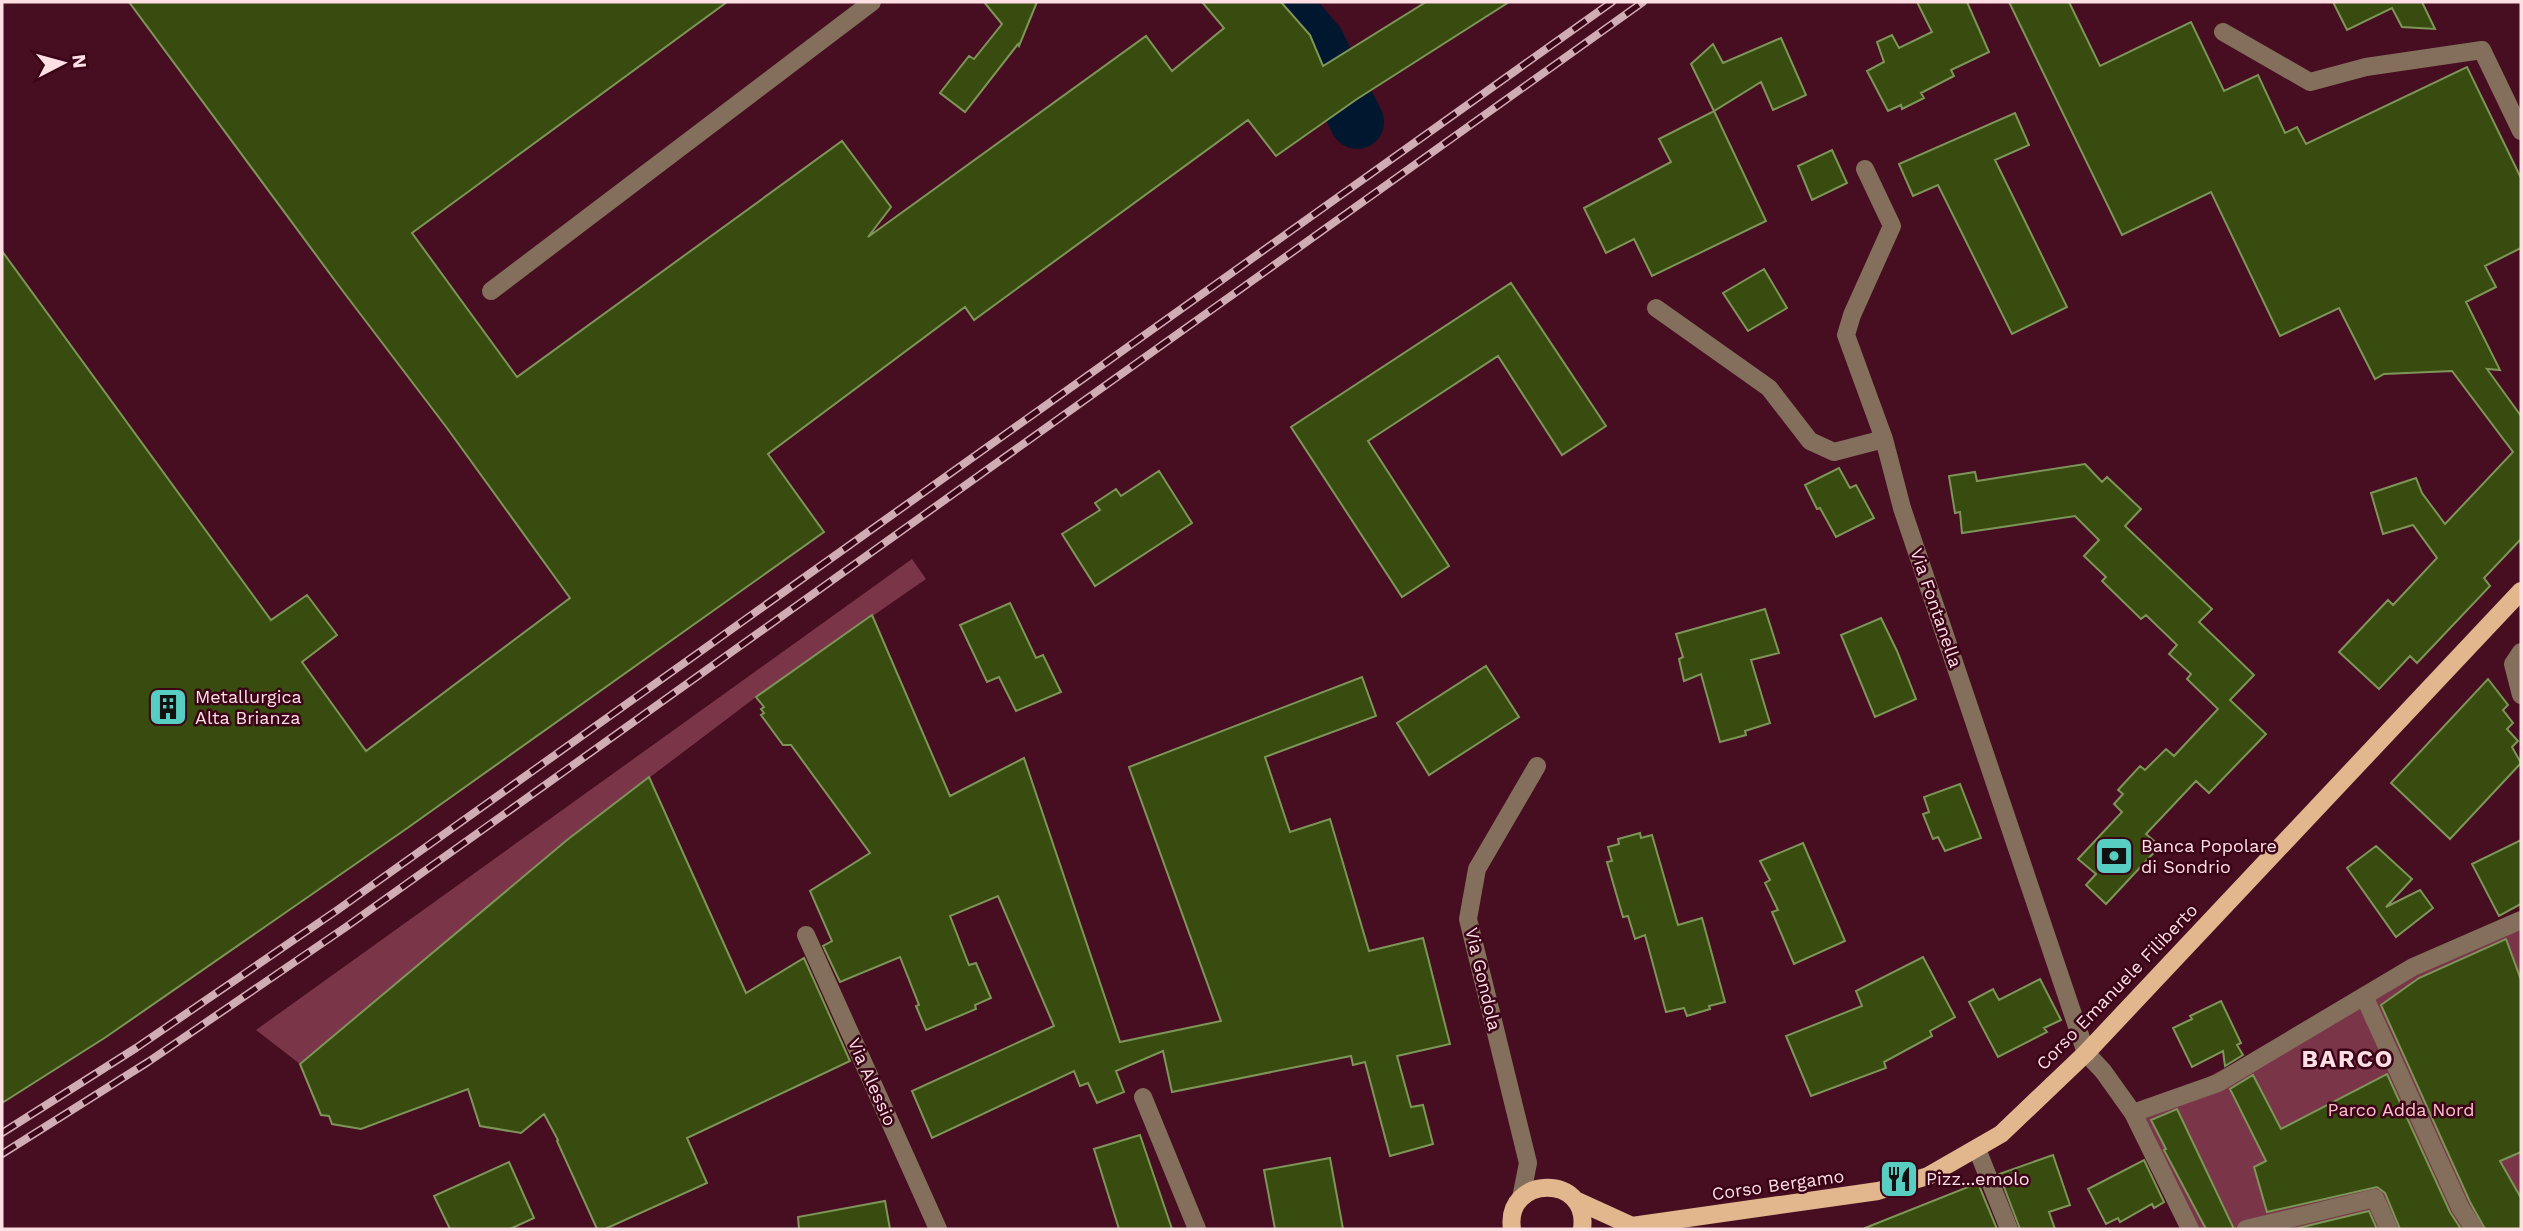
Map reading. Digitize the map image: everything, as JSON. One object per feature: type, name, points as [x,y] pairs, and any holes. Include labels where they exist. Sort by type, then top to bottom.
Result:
[{"type":"main road","name":"Corso Emanuele Filiberto","points":[[1927,1176],[2001,1135],[2086,1053],[2521,591]]},
{"type":"main road","name":"Corso Bergamo","points":[[1552,1187],[1627,1228],[1878,1191],[1927,1176]]},
{"type":"main road","points":[[1510,1228],[1512,1215],[1521,1198],[1530,1191],[1552,1187]]},
{"type":"main road","points":[[1576,1200],[1581,1211],[1583,1229]]},
{"type":"street","points":[[491,291],[872,2]]},
{"type":"street","points":[[2223,32],[2310,82],[2366,67],[2482,50],[2521,131]]},
{"type":"street","name":"Via Fontanella","points":[[1865,169],[1892,226],[1852,315],[1846,335],[1884,439],[1902,508],[2086,1053]]},
{"type":"street","points":[[1656,309],[1769,388],[1810,441],[1834,452],[1884,439]]},
{"type":"street","points":[[2521,652],[2513,664],[2521,695]]},
{"type":"street","name":"Via Gondola","points":[[1521,1198],[1528,1163],[1468,919],[1477,869],[1538,766]]},
{"type":"street","points":[[2133,1113],[2218,1083],[2413,967],[2521,920]]},
{"type":"street","name":"Via Alessio","points":[[807,935],[938,1229]]},
{"type":"street","points":[[2364,996],[2460,1207],[2474,1229]]},
{"type":"street","points":[[2086,1053],[2103,1071],[2133,1113],[2190,1229]]},
{"type":"street","points":[[1143,1097],[1197,1229]]},
{"type":"street","points":[[1977,1149],[2009,1229]]},
{"type":"street","points":[[1528,1163],[1552,1187]]},
{"type":"street","points":[[2246,1229],[2375,1198],[2389,1229]]},
{"type":"green space","points":[[912,559],[926,579],[756,697],[567,840],[300,1064],[256,1030]]},
{"type":"green space","name":"Parco Adda Nord","points":[[2521,915],[2521,1229],[2185,1229],[2133,1121],[2155,1105],[2495,926]]},
{"type":"building","points":[[129,2],[727,2],[412,233],[517,377],[842,141],[891,207],[868,237],[1146,36],[1172,71],[1224,28],[1202,2],[1281,2],[1310,35],[1323,66],[1426,2],[1509,2],[1357,99],[1276,156],[1248,120],[974,320],[965,307],[768,454],[824,532],[406,829],[106,1037],[2,1103],[2,251],[271,620],[307,595],[337,635],[302,662],[366,751],[570,598],[447,428]]},
{"type":"building","points":[[984,2],[1037,2],[1019,46],[1018,44],[965,112],[940,93],[969,56],[974,59],[1002,24]]},
{"type":"building","points":[[1917,2],[1967,2],[1989,52],[1951,70],[1954,76],[1921,93],[1924,98],[1902,109],[1901,105],[1888,111],[1867,71],[1884,62],[1877,42],[1892,35],[1899,48],[1932,32]]},
{"type":"building","points":[[2009,2],[2069,2],[2100,66],[2191,22],[2224,91],[2258,75],[2285,133],[2297,127],[2306,144],[2467,67],[2521,178],[2521,248],[2485,266],[2496,287],[2466,302],[2500,370],[2487,369],[2521,416],[2521,539],[2484,578],[2490,586],[2417,663],[2410,656],[2379,689],[2339,652],[2388,600],[2393,605],[2437,558],[2413,525],[2383,534],[2371,493],[2416,478],[2422,493],[2445,524],[2513,452],[2452,371],[2384,374],[2375,379],[2339,308],[2280,336],[2211,192],[2122,235]]},
{"type":"building","points":[[2333,2],[2422,2],[2435,29],[2402,27],[2392,8],[2347,30]]},
{"type":"building","points":[[1781,38],[1806,95],[1773,110],[1761,82],[1714,111],[1691,64],[1713,44],[1723,63]]},
{"type":"building","points":[[1714,111],[1766,221],[1652,276],[1634,239],[1606,253],[1584,208],[1671,162],[1659,139]]},
{"type":"building","points":[[2015,113],[2029,145],[1995,160],[2067,307],[2012,334],[1938,185],[1913,196],[1899,164]]},
{"type":"building","points":[[1832,150],[1847,183],[1812,200],[1798,166]]},
{"type":"building","points":[[1764,269],[1787,308],[1748,331],[1723,293]]},
{"type":"building","points":[[1511,283],[1606,426],[1562,455],[1498,356],[1368,441],[1449,566],[1402,597],[1291,427]]},
{"type":"building","points":[[2085,464],[2102,482],[2107,477],[2141,509],[2125,526],[2212,609],[2199,622],[2254,675],[2230,700],[2266,734],[2209,793],[2196,781],[2146,834],[2160,846],[2106,904],[2086,885],[2096,874],[2078,859],[2122,812],[2114,804],[2123,794],[2118,790],[2140,766],[2145,770],[2166,749],[2174,756],[2218,709],[2187,679],[2191,674],[2169,654],[2177,645],[2146,615],[2141,619],[2102,581],[2106,577],[2084,556],[2099,540],[2075,516],[1962,533],[1960,512],[1955,513],[1949,476],[1975,472],[1977,481]]},
{"type":"building","points":[[1839,468],[1850,488],[1856,485],[1874,518],[1836,537],[1805,485]]},
{"type":"building","points":[[1159,471],[1192,523],[1095,586],[1062,534],[1100,510],[1095,503],[1116,489],[1121,496]]},
{"type":"building","points":[[1010,603],[1036,658],[1043,655],[1061,692],[1016,711],[999,677],[987,682],[960,625]]},
{"type":"building","points":[[1765,609],[1779,653],[1751,660],[1770,723],[1745,731],[1746,735],[1720,742],[1701,674],[1684,681],[1679,659],[1683,657],[1676,634]]},
{"type":"building","points":[[872,615],[950,796],[1024,758],[1120,1042],[1221,1021],[1129,767],[1362,677],[1376,716],[1265,757],[1290,832],[1330,819],[1369,951],[1423,938],[1450,1044],[1397,1056],[1411,1107],[1423,1105],[1433,1144],[1390,1156],[1365,1062],[1353,1065],[1351,1056],[1172,1092],[1163,1051],[1116,1071],[1124,1092],[1097,1103],[1088,1083],[1080,1086],[1074,1071],[932,1138],[912,1091],[1054,1026],[998,896],[950,916],[969,965],[976,963],[991,998],[975,1005],[976,1009],[926,1030],[900,957],[840,982],[823,946],[832,941],[810,891],[870,853],[791,745],[783,745],[761,715],[764,713],[761,709],[764,707],[756,697]]},
{"type":"building","points":[[1881,618],[1916,699],[1875,717],[1841,635]]},
{"type":"building","points":[[1486,666],[1519,717],[1429,775],[1397,723]]},
{"type":"building","points":[[2488,679],[2508,705],[2503,710],[2513,723],[2507,729],[2518,741],[2512,747],[2521,763],[2450,839],[2391,783]]},
{"type":"building","points":[[649,777],[746,993],[804,958],[850,1061],[687,1138],[707,1183],[605,1229],[597,1229],[544,1114],[521,1133],[480,1126],[468,1089],[361,1129],[332,1124],[329,1116],[321,1115],[300,1064],[567,840]]},
{"type":"building","points":[[1960,784],[1981,838],[1945,851],[1938,837],[1933,839],[1923,814],[1929,812],[1924,797]]},
{"type":"building","points":[[1640,833],[1641,838],[1652,835],[1678,925],[1702,918],[1725,1002],[1709,1006],[1710,1009],[1687,1016],[1684,1008],[1666,1012],[1645,935],[1635,939],[1628,916],[1623,917],[1607,862],[1612,861],[1608,847],[1619,844],[1618,839]]},
{"type":"building","points":[[2521,840],[2521,904],[2499,916],[2472,864]]},
{"type":"building","points":[[1803,843],[1845,941],[1794,964],[1772,912],[1778,910],[1765,883],[1770,880],[1760,861]]},
{"type":"building","points":[[2376,846],[2412,879],[2386,907],[2420,890],[2433,908],[2396,937],[2347,868]]},
{"type":"building","points":[[2506,939],[2521,980],[2521,1152],[2500,1161],[2521,1198],[2521,1229],[2485,1229],[2470,1202],[2381,1005],[2419,978]]},
{"type":"building","points":[[1923,957],[1955,1017],[1930,1031],[1932,1036],[1884,1062],[1886,1068],[1811,1096],[1786,1036],[1862,1006],[1856,991]]},
{"type":"building","points":[[2040,979],[2061,1020],[2044,1028],[2047,1032],[1998,1057],[1969,1002],[1993,989],[1999,1000]]},
{"type":"building","points":[[2221,1001],[2241,1043],[2237,1045],[2243,1055],[2225,1066],[2223,1051],[2192,1067],[2173,1028],[2192,1019],[2190,1016]]},
{"type":"building","points":[[2387,1074],[2450,1212],[2461,1229],[2400,1229],[2385,1193],[2377,1187],[2267,1212],[2254,1167],[2266,1161],[2230,1089],[2253,1075],[2281,1129]]},
{"type":"building","points":[[2177,1109],[2234,1229],[2206,1229],[2164,1150],[2166,1149],[2151,1120]]},
{"type":"building","points":[[1140,1135],[1172,1229],[1119,1229],[1094,1149]]},
{"type":"building","points":[[2053,1155],[2070,1205],[2049,1212],[2055,1229],[2020,1229],[1999,1174]]},
{"type":"building","points":[[1330,1158],[1343,1229],[1275,1229],[1264,1170]]},
{"type":"building","points":[[2144,1160],[2164,1202],[2154,1208],[2152,1204],[2120,1222],[2118,1218],[2106,1224],[2088,1189]]},
{"type":"building","points":[[509,1162],[534,1218],[510,1229],[450,1229],[434,1196]]},
{"type":"building","points":[[1978,1183],[1997,1229],[1865,1229],[1865,1228]]},
{"type":"building","points":[[885,1201],[890,1229],[799,1229],[798,1217]]},
{"type":"building","points":[[2369,1211],[2377,1229],[2294,1229]]},
{"type":"waterway","points":[[1283,2],[1318,43],[1357,122]]},
{"type":"railway","points":[[2,1133],[136,1048],[336,911],[1612,2]]},
{"type":"railway","points":[[2,1154],[148,1062],[346,927],[1643,2]]},
{"type":"place","name":"Metallurgica Alta Brianza","points":[[168,707]]},
{"type":"place","name":"Banca Popolare di Sondrio","points":[[2114,856]]},
{"type":"place","name":"Pizz...emolo","points":[[1899,1179]]},
{"type":"district","name":"BARCO","points":[[2348,1059]]}]
